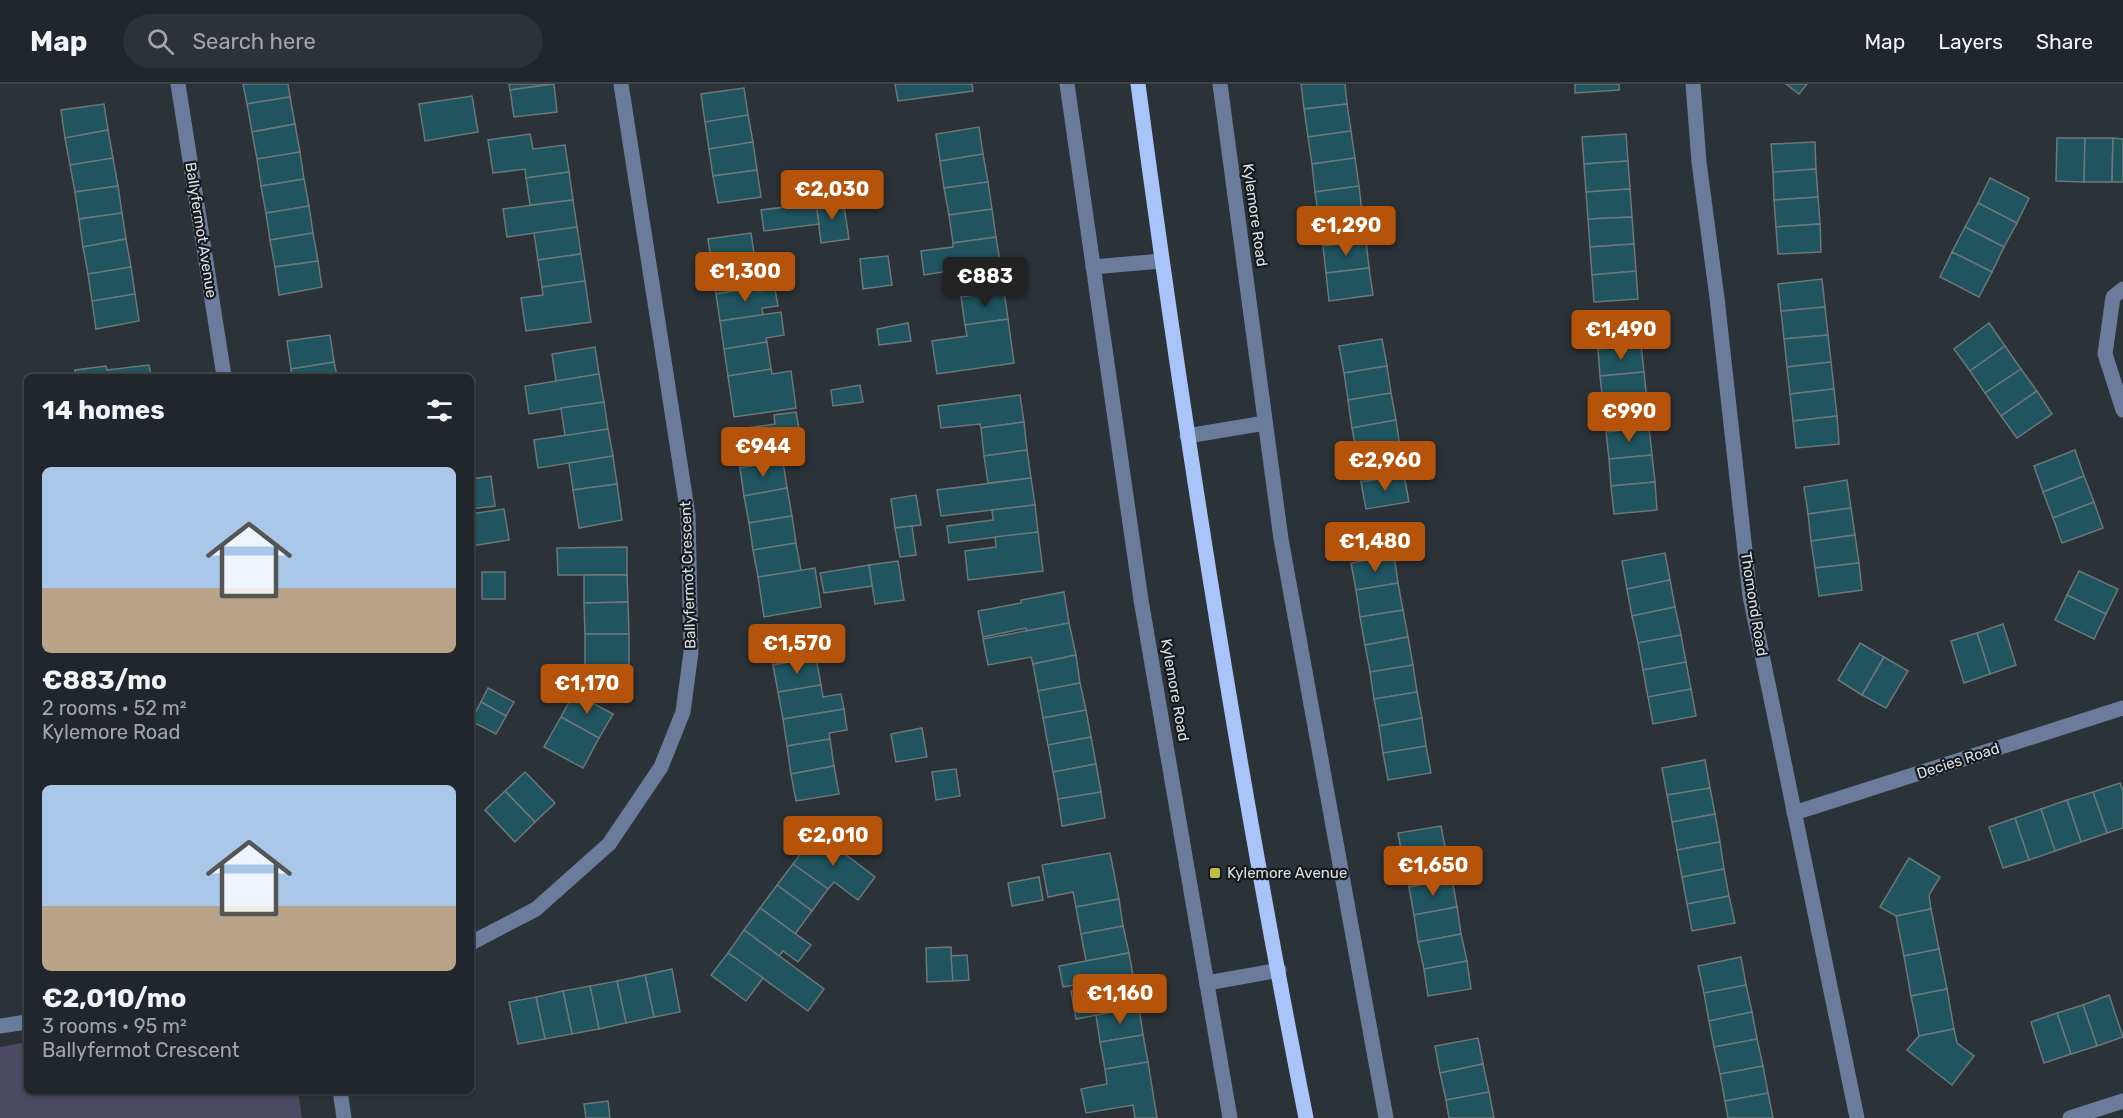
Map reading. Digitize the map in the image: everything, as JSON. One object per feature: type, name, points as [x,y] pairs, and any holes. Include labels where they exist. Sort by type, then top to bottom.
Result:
[{"type":"main road","points":[[1137,84],[1187,436],[1257,860],[1306,1118]]},
{"type":"street","name":"Ballyfermot Avenue","points":[[178,84],[224,374]]},
{"type":"street","name":"Ballyfermot Crescent","points":[[474,942],[536,909],[609,844],[661,767],[683,712],[691,652],[688,515],[621,84]]},
{"type":"street","name":"Kylemore Road","points":[[1067,84],[1141,600],[1230,1118]]},
{"type":"street","name":"Kylemore Road","points":[[1220,84],[1281,540],[1386,1118]]},
{"type":"street","name":"Thomond Road","points":[[1693,84],[1699,162],[1717,298],[1750,596],[1857,1118]]},
{"type":"street","points":[[1093,267],[1161,261]]},
{"type":"street","points":[[2123,289],[2113,297],[2105,354],[2123,410]]},
{"type":"street","points":[[1187,436],[1265,423]]},
{"type":"street","name":"Decies Road","points":[[1794,813],[2123,708]]},
{"type":"street","points":[[1207,983],[1279,970]]},
{"type":"street","points":[[0,1026],[24,1022]]},
{"type":"street","points":[[341,1094],[344,1118]]},
{"type":"street","points":[[2070,1118],[2123,1101]]},
{"type":"shaded area","points":[[24,1043],[24,1094],[298,1094],[302,1118],[0,1118],[0,1047]]},
{"type":"building","points":[[243,84],[288,84],[290,97],[247,104]]},
{"type":"building","points":[[509,84],[552,84],[510,90]]},
{"type":"building","points":[[554,84],[557,112],[514,117],[510,90]]},
{"type":"building","points":[[895,84],[972,84],[973,91],[898,101]]},
{"type":"building","points":[[1301,84],[1345,84],[1347,104],[1304,109]]},
{"type":"building","points":[[1575,84],[1619,84],[1619,90],[1575,93]]},
{"type":"building","points":[[1786,84],[1807,84],[1799,94]]},
{"type":"building","points":[[744,88],[748,115],[705,122],[701,94]]},
{"type":"building","points":[[472,96],[478,132],[425,141],[419,104]]},
{"type":"building","points":[[290,97],[295,124],[252,132],[247,104]]},
{"type":"building","points":[[104,104],[108,130],[65,138],[61,110]]},
{"type":"building","points":[[1347,104],[1351,131],[1308,137],[1304,109]]},
{"type":"building","points":[[748,115],[753,142],[709,149],[705,122]]},
{"type":"building","points":[[295,124],[300,152],[257,159],[252,132]]},
{"type":"building","points":[[979,127],[983,154],[940,161],[936,134]]},
{"type":"building","points":[[108,130],[113,158],[70,165],[65,138]]},
{"type":"building","points":[[1351,131],[1355,158],[1312,164],[1308,137]]},
{"type":"building","points":[[530,134],[533,149],[565,145],[569,172],[526,178],[525,169],[493,173],[488,140]]},
{"type":"building","points":[[1626,134],[1628,161],[1584,164],[1582,137]]},
{"type":"building","points":[[2057,138],[2085,138],[2084,182],[2056,181]]},
{"type":"building","points":[[2085,138],[2113,138],[2112,182],[2084,182]]},
{"type":"building","points":[[2113,138],[2123,139],[2123,182],[2112,182]]},
{"type":"building","points":[[753,142],[757,170],[713,176],[709,149]]},
{"type":"building","points":[[1815,142],[1816,169],[1773,172],[1771,144]]},
{"type":"building","points":[[300,152],[304,179],[261,186],[257,159]]},
{"type":"building","points":[[983,154],[988,182],[944,188],[940,161]]},
{"type":"building","points":[[113,158],[118,186],[75,192],[70,165]]},
{"type":"building","points":[[1355,158],[1359,186],[1315,192],[1312,164]]},
{"type":"building","points":[[1628,161],[1630,189],[1586,192],[1584,164]]},
{"type":"building","points":[[1816,169],[1818,197],[1774,200],[1773,172]]},
{"type":"building","points":[[757,170],[761,197],[718,203],[713,176]]},
{"type":"building","points":[[569,172],[573,200],[530,205],[526,178]]},
{"type":"building","points":[[1990,178],[2029,198],[2017,223],[1978,203]]},
{"type":"building","points":[[304,179],[309,206],[266,213],[261,186]]},
{"type":"building","points":[[988,182],[992,209],[949,215],[944,188]]},
{"type":"building","points":[[118,186],[122,213],[79,219],[75,192]]},
{"type":"building","points":[[1359,186],[1362,213],[1319,219],[1315,192]]},
{"type":"building","points":[[1630,189],[1632,217],[1588,219],[1586,192]]},
{"type":"building","points":[[1818,197],[1820,224],[1776,227],[1774,200]]},
{"type":"building","points":[[843,199],[849,239],[821,243],[816,203]]},
{"type":"building","points":[[573,200],[577,227],[507,237],[503,209]]},
{"type":"building","points":[[816,203],[819,224],[764,231],[761,210]]},
{"type":"building","points":[[1978,203],[2017,223],[2004,247],[1965,227]]},
{"type":"building","points":[[309,206],[313,233],[270,240],[266,213]]},
{"type":"building","points":[[992,209],[996,237],[953,243],[949,215]]},
{"type":"building","points":[[122,213],[126,239],[83,247],[79,219]]},
{"type":"building","points":[[1362,213],[1366,241],[1323,246],[1319,219]]},
{"type":"building","points":[[1632,217],[1634,244],[1590,247],[1588,219]]},
{"type":"building","points":[[1820,224],[1821,252],[1778,254],[1776,227]]},
{"type":"building","points":[[577,227],[581,254],[538,260],[534,233]]},
{"type":"building","points":[[1965,227],[2004,247],[1992,272],[1952,252]]},
{"type":"building","points":[[313,233],[318,261],[275,267],[270,240]]},
{"type":"building","points":[[751,233],[755,260],[712,267],[708,239]]},
{"type":"building","points":[[996,237],[1000,263],[924,275],[921,251],[953,247],[953,243]]},
{"type":"building","points":[[126,239],[131,267],[88,274],[83,247]]},
{"type":"building","points":[[1366,241],[1369,268],[1326,273],[1323,246]]},
{"type":"building","points":[[1634,244],[1636,271],[1592,275],[1590,247]]},
{"type":"building","points":[[1952,252],[1992,272],[1979,297],[1940,277]]},
{"type":"building","points":[[581,254],[585,281],[542,287],[538,260]]},
{"type":"building","points":[[888,256],[892,285],[863,289],[860,259]]},
{"type":"building","points":[[755,260],[759,287],[716,294],[712,267]]},
{"type":"building","points":[[318,261],[322,287],[279,295],[275,267]]},
{"type":"building","points":[[1000,263],[1004,291],[961,297],[957,270]]},
{"type":"building","points":[[131,267],[135,294],[92,301],[88,274]]},
{"type":"building","points":[[1369,268],[1373,295],[1329,301],[1326,273]]},
{"type":"building","points":[[1636,271],[1638,299],[1594,302],[1592,275]]},
{"type":"building","points":[[1822,279],[1825,307],[1781,311],[1778,284]]},
{"type":"building","points":[[585,281],[591,322],[526,331],[521,298],[543,295],[542,287]]},
{"type":"building","points":[[759,287],[759,291],[775,289],[778,306],[762,308],[763,315],[720,321],[716,294]]},
{"type":"building","points":[[1004,291],[1008,319],[965,325],[961,297]]},
{"type":"building","points":[[135,294],[139,321],[96,329],[92,301]]},
{"type":"building","points":[[1825,307],[1828,335],[1784,339],[1781,311]]},
{"type":"building","points":[[781,312],[784,335],[766,338],[767,342],[724,349],[720,321]]},
{"type":"building","points":[[1008,319],[1014,363],[937,374],[932,341],[967,336],[965,325]]},
{"type":"building","points":[[908,323],[911,341],[879,345],[877,329]]},
{"type":"building","points":[[1989,323],[2005,346],[1970,371],[1954,349]]},
{"type":"building","points":[[330,335],[334,362],[291,369],[287,341]]},
{"type":"building","points":[[1828,335],[1831,362],[1787,367],[1784,339]]},
{"type":"building","points":[[1382,339],[1387,366],[1344,373],[1339,346]]},
{"type":"building","points":[[767,342],[771,369],[728,376],[724,349]]},
{"type":"building","points":[[1641,345],[1644,372],[1600,376],[1598,349]]},
{"type":"building","points":[[2005,346],[2021,369],[1985,393],[1970,371]]},
{"type":"building","points":[[595,347],[599,374],[556,381],[552,354]]},
{"type":"building","points":[[334,362],[337,374],[292,374],[291,369]]},
{"type":"building","points":[[1831,362],[1834,389],[1790,394],[1787,367]]},
{"type":"building","points":[[149,365],[151,374],[76,374],[75,370],[106,366],[107,370]]},
{"type":"building","points":[[1387,366],[1391,393],[1348,400],[1344,373]]},
{"type":"building","points":[[771,369],[772,374],[791,371],[796,408],[734,417],[728,376]]},
{"type":"building","points":[[2021,369],[2037,391],[2001,416],[1985,393]]},
{"type":"building","points":[[1644,372],[1647,400],[1603,404],[1600,376]]},
{"type":"building","points":[[599,374],[604,402],[529,414],[525,386]]},
{"type":"building","points":[[860,385],[863,402],[833,406],[831,390]]},
{"type":"building","points":[[1834,389],[1837,416],[1793,421],[1790,394]]},
{"type":"building","points":[[2037,391],[2052,414],[2017,438],[2001,416]]},
{"type":"building","points":[[1391,393],[1396,420],[1352,428],[1348,400]]},
{"type":"building","points":[[1020,395],[1024,422],[981,428],[980,424],[941,428],[938,406]]},
{"type":"building","points":[[1647,400],[1649,427],[1606,432],[1603,404]]},
{"type":"building","points":[[604,402],[608,429],[565,436],[561,408]]},
{"type":"building","points":[[796,412],[803,451],[782,454],[783,461],[740,468],[734,430],[775,424],[774,415]]},
{"type":"building","points":[[1837,416],[1839,444],[1796,448],[1793,421]]},
{"type":"building","points":[[1396,420],[1400,448],[1357,455],[1352,428]]},
{"type":"building","points":[[1024,422],[1027,450],[984,456],[981,428]]},
{"type":"building","points":[[1649,427],[1652,455],[1609,459],[1606,432]]},
{"type":"building","points":[[608,429],[613,456],[538,468],[534,440]]},
{"type":"building","points":[[1400,448],[1404,475],[1361,482],[1357,455]]},
{"type":"building","points":[[1027,450],[1031,478],[988,483],[984,456]]},
{"type":"building","points":[[2075,450],[2084,476],[2043,492],[2034,466]]},
{"type":"building","points":[[1652,455],[1655,482],[1611,486],[1609,459]]},
{"type":"building","points":[[613,456],[617,484],[573,490],[569,463]]},
{"type":"building","points":[[783,461],[787,488],[744,496],[740,468]]},
{"type":"building","points":[[1404,475],[1409,502],[1366,509],[1361,482]]},
{"type":"building","points":[[491,476],[495,506],[474,509],[474,479]]},
{"type":"building","points":[[2084,476],[2094,502],[2053,518],[2043,492]]},
{"type":"building","points":[[1031,478],[1035,505],[941,516],[937,490]]},
{"type":"building","points":[[1847,480],[1851,508],[1808,514],[1804,487]]},
{"type":"building","points":[[1655,482],[1657,510],[1614,514],[1611,486]]},
{"type":"building","points":[[617,484],[622,520],[579,528],[573,490]]},
{"type":"building","points":[[787,488],[792,516],[749,523],[744,496]]},
{"type":"building","points":[[916,495],[921,525],[895,528],[891,499]]},
{"type":"building","points":[[2094,502],[2103,528],[2062,543],[2053,518]]},
{"type":"building","points":[[1035,505],[1038,532],[949,543],[947,526],[993,520],[992,510]]},
{"type":"building","points":[[1851,508],[1855,535],[1811,541],[1808,514]]},
{"type":"building","points":[[504,509],[509,540],[474,546],[474,514]]},
{"type":"building","points":[[792,516],[796,543],[753,550],[749,523]]},
{"type":"building","points":[[912,526],[916,555],[900,557],[895,528]]},
{"type":"building","points":[[1038,532],[1043,571],[968,580],[965,551],[996,547],[995,537]]},
{"type":"building","points":[[1855,535],[1859,563],[1815,568],[1811,541]]},
{"type":"building","points":[[796,543],[801,571],[758,577],[753,550]]},
{"type":"building","points":[[627,547],[627,575],[558,575],[557,548]]},
{"type":"building","points":[[1665,553],[1670,580],[1627,589],[1622,561]]},
{"type":"building","points":[[1394,555],[1398,583],[1356,590],[1351,563]]},
{"type":"building","points":[[898,561],[904,600],[875,604],[869,565]]},
{"type":"building","points":[[1859,563],[1862,590],[1819,596],[1815,568]]},
{"type":"building","points":[[869,565],[872,586],[824,593],[820,573]]},
{"type":"building","points":[[815,568],[821,607],[764,617],[758,577]]},
{"type":"building","points":[[2079,571],[2118,589],[2106,614],[2067,595]]},
{"type":"building","points":[[482,572],[505,572],[505,599],[482,599]]},
{"type":"building","points":[[584,575],[627,575],[628,602],[584,603]]},
{"type":"building","points":[[1670,580],[1675,607],[1632,616],[1627,589]]},
{"type":"building","points":[[1398,583],[1403,610],[1360,617],[1356,590]]},
{"type":"building","points":[[1064,592],[1069,623],[1027,631],[1026,628],[983,637],[978,611]]},
{"type":"building","points":[[2067,595],[2106,614],[2094,639],[2055,620]]},
{"type":"building","points":[[628,602],[629,634],[585,634],[584,603]]},
{"type":"building","points":[[1675,607],[1681,635],[1638,643],[1632,616]]},
{"type":"building","points":[[1403,610],[1408,637],[1365,645],[1360,617]]},
{"type":"building","points":[[1069,623],[1076,655],[1033,664],[1031,657],[988,665],[983,639]]},
{"type":"building","points":[[2003,624],[2016,665],[1990,674],[1977,633]]},
{"type":"building","points":[[812,630],[816,657],[773,665],[769,637]]},
{"type":"building","points":[[1977,633],[1990,674],[1964,683],[1951,641]]},
{"type":"building","points":[[585,634],[629,634],[629,667],[585,667]]},
{"type":"building","points":[[1681,635],[1686,662],[1643,670],[1638,643]]},
{"type":"building","points":[[1408,637],[1413,665],[1370,672],[1365,645]]},
{"type":"building","points":[[1860,643],[1884,657],[1862,695],[1838,680]]},
{"type":"building","points":[[1076,655],[1080,683],[1038,691],[1033,664]]},
{"type":"building","points":[[816,657],[821,685],[778,692],[773,665]]},
{"type":"building","points":[[1884,657],[1908,671],[1886,708],[1862,695]]},
{"type":"building","points":[[1686,662],[1691,689],[1648,697],[1643,670]]},
{"type":"building","points":[[1413,665],[1417,692],[1374,699],[1370,672]]},
{"type":"building","points":[[1080,683],[1086,710],[1043,718],[1038,691]]},
{"type":"building","points":[[821,685],[823,697],[841,694],[844,709],[783,719],[778,692]]},
{"type":"building","points":[[488,688],[514,702],[506,716],[481,702]]},
{"type":"building","points":[[1691,689],[1696,716],[1653,724],[1648,697]]},
{"type":"building","points":[[1417,692],[1422,718],[1379,726],[1374,699]]},
{"type":"building","points":[[574,693],[613,714],[599,738],[561,717]]},
{"type":"building","points":[[481,702],[506,716],[496,734],[474,723],[474,715]]},
{"type":"building","points":[[844,709],[847,730],[829,733],[830,739],[787,746],[783,719]]},
{"type":"building","points":[[1086,710],[1091,737],[1048,745],[1043,718]]},
{"type":"building","points":[[561,717],[599,738],[583,768],[544,747]]},
{"type":"building","points":[[1422,718],[1426,746],[1383,753],[1379,726]]},
{"type":"building","points":[[922,728],[927,757],[896,762],[891,734]]},
{"type":"building","points":[[1091,737],[1096,764],[1053,772],[1048,745]]},
{"type":"building","points":[[830,739],[834,766],[791,774],[787,746]]},
{"type":"building","points":[[1426,746],[1431,773],[1388,780],[1383,753]]},
{"type":"building","points":[[1705,760],[1710,788],[1667,795],[1662,768]]},
{"type":"building","points":[[1096,764],[1101,792],[1058,799],[1053,772]]},
{"type":"building","points":[[834,766],[839,794],[796,801],[791,774]]},
{"type":"building","points":[[956,769],[960,796],[936,800],[932,772]]},
{"type":"building","points":[[525,772],[555,803],[535,822],[505,791]]},
{"type":"building","points":[[2120,783],[2123,791],[2123,828],[2107,833],[2093,792]]},
{"type":"building","points":[[1710,788],[1715,814],[1672,822],[1667,795]]},
{"type":"building","points":[[505,791],[535,822],[515,842],[485,810]]},
{"type":"building","points":[[1101,792],[1105,818],[1062,826],[1058,799]]},
{"type":"building","points":[[2093,792],[2107,833],[2081,842],[2067,800]]},
{"type":"building","points":[[2067,800],[2081,842],[2055,851],[2041,809]]},
{"type":"building","points":[[2041,809],[2055,851],[2029,860],[2015,818]]},
{"type":"building","points":[[1715,814],[1720,842],[1677,850],[1672,822]]},
{"type":"building","points":[[2015,818],[2029,860],[2003,868],[1989,827]]},
{"type":"building","points":[[1441,826],[1446,852],[1403,861],[1398,833]]},
{"type":"building","points":[[816,832],[875,877],[858,900],[834,882],[828,889],[793,864]]},
{"type":"building","points":[[1720,842],[1724,869],[1682,877],[1677,850]]},
{"type":"building","points":[[1446,852],[1452,879],[1409,887],[1403,861]]},
{"type":"building","points":[[1110,853],[1119,899],[1076,907],[1073,892],[1048,897],[1042,865]]},
{"type":"building","points":[[1909,858],[1940,877],[1929,895],[1931,909],[1896,916],[1880,907]]},
{"type":"building","points":[[793,864],[828,889],[812,911],[777,885]]},
{"type":"building","points":[[1724,869],[1729,896],[1687,904],[1682,877]]},
{"type":"building","points":[[1039,877],[1043,900],[1012,906],[1008,883]]},
{"type":"building","points":[[1452,879],[1457,907],[1414,915],[1409,887]]},
{"type":"building","points":[[777,885],[812,911],[795,934],[760,908]]},
{"type":"building","points":[[1729,896],[1735,923],[1692,931],[1687,904]]},
{"type":"building","points":[[1119,899],[1123,926],[1081,934],[1076,907]]},
{"type":"building","points":[[1457,907],[1461,934],[1418,942],[1414,915]]},
{"type":"building","points":[[760,908],[811,945],[798,962],[783,951],[779,956],[744,930]]},
{"type":"building","points":[[1931,909],[1939,949],[1904,956],[1896,916]]},
{"type":"building","points":[[1123,926],[1129,953],[1086,961],[1081,934]]},
{"type":"building","points":[[744,930],[824,989],[808,1011],[728,953]]},
{"type":"building","points":[[1461,934],[1467,961],[1424,969],[1418,942]]},
{"type":"building","points":[[951,947],[953,981],[927,982],[926,948]]},
{"type":"building","points":[[1939,949],[1947,989],[1911,996],[1904,956]]},
{"type":"building","points":[[728,953],[763,978],[746,1001],[711,975]]},
{"type":"building","points":[[1129,953],[1134,981],[1090,988],[1090,983],[1063,987],[1059,966]]},
{"type":"building","points":[[967,955],[969,980],[953,981],[951,956]]},
{"type":"building","points":[[1741,957],[1746,985],[1704,993],[1698,966]]},
{"type":"building","points":[[1467,961],[1471,989],[1428,996],[1424,969]]},
{"type":"building","points":[[672,969],[680,1012],[654,1017],[645,975]]},
{"type":"building","points":[[645,975],[654,1017],[626,1023],[617,981]]},
{"type":"building","points":[[617,981],[626,1023],[599,1029],[590,986]]},
{"type":"building","points":[[1134,981],[1139,1007],[1076,1019],[1071,991]]},
{"type":"building","points":[[1746,985],[1752,1012],[1709,1021],[1704,993]]},
{"type":"building","points":[[590,986],[599,1029],[572,1034],[563,991]]},
{"type":"building","points":[[1947,989],[1954,1029],[1919,1036],[1911,996]]},
{"type":"building","points":[[563,991],[572,1034],[545,1039],[536,997]]},
{"type":"building","points":[[2109,995],[2123,1037],[2097,1046],[2083,1005]]},
{"type":"building","points":[[536,997],[545,1039],[518,1044],[509,1002]]},
{"type":"building","points":[[2083,1005],[2097,1046],[2071,1054],[2057,1013]]},
{"type":"building","points":[[1139,1007],[1143,1035],[1100,1042],[1096,1015]]},
{"type":"building","points":[[1752,1012],[1757,1039],[1714,1047],[1709,1021]]},
{"type":"building","points":[[2057,1013],[2071,1054],[2044,1063],[2031,1022]]},
{"type":"building","points":[[1954,1029],[1957,1043],[1974,1056],[1952,1085],[1907,1050],[1919,1036]]},
{"type":"building","points":[[1143,1035],[1148,1062],[1105,1069],[1100,1042]]},
{"type":"building","points":[[1478,1038],[1483,1064],[1440,1073],[1435,1046]]},
{"type":"building","points":[[1757,1039],[1763,1066],[1720,1074],[1714,1047]]},
{"type":"building","points":[[1148,1062],[1157,1118],[1135,1118],[1133,1105],[1086,1113],[1081,1089],[1107,1084],[1105,1069]]},
{"type":"building","points":[[1483,1064],[1489,1092],[1446,1100],[1440,1073]]},
{"type":"building","points":[[1763,1066],[1768,1093],[1725,1101],[1720,1074]]},
{"type":"building","points":[[1489,1092],[1494,1118],[1449,1118],[1446,1100]]},
{"type":"building","points":[[1768,1093],[1773,1118],[1728,1118],[1725,1101]]},
{"type":"building","points":[[608,1101],[610,1118],[586,1118],[584,1104]]},
{"type":"place","name":"Kylemore Avenue","points":[[1215,873]]}]
